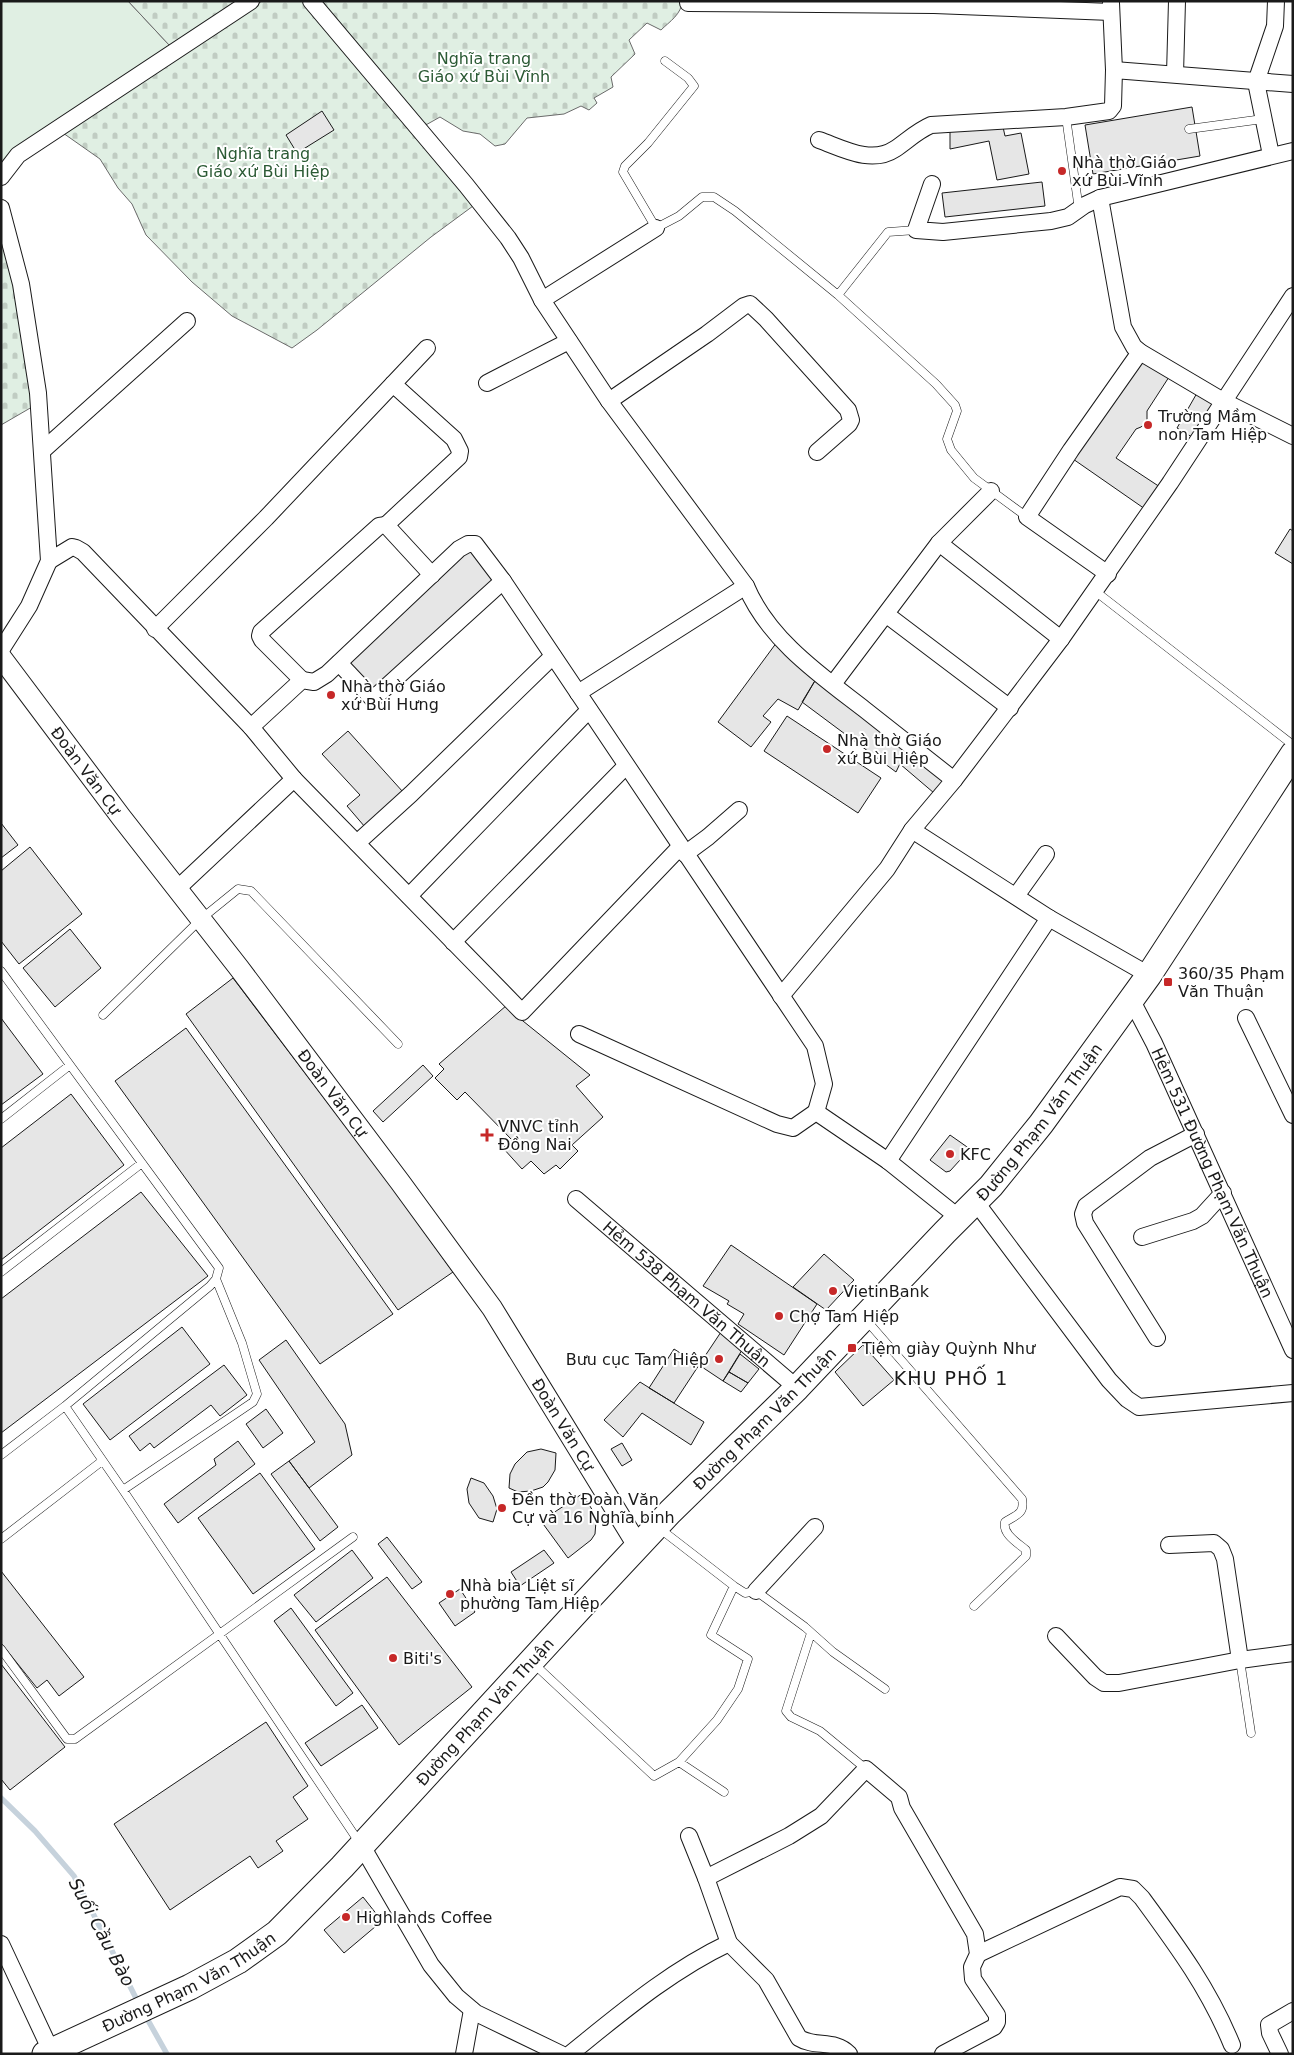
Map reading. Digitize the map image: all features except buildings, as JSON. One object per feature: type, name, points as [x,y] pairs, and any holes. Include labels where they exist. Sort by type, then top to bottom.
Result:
[{"type":"main road","name":"Đường Phạm Văn Thuận","points":[[54,2052],[190,1988],[238,1961],[277,1933],[362,1846],[670,1512],[797,1388],[966,1209],[991,1186],[1041,1124],[1149,975],[1293,754]]},
{"type":"street","points":[[1,177],[18,155],[250,1]]},
{"type":"street","points":[[311,1],[466,185],[508,238],[521,258],[542,300],[609,401],[746,586],[754,604],[771,626],[791,648],[833,684],[954,780]]},
{"type":"street","points":[[688,1],[688,4],[880,3],[1111,7],[1114,70],[1113,106],[1111,110],[1066,117],[931,125],[918,131],[887,154],[876,156],[864,156],[819,140]]},
{"type":"street","points":[[1176,74],[1177,1]]},
{"type":"street","points":[[1271,155],[1256,82],[1275,26],[1276,1]]},
{"type":"street","points":[[1114,70],[1293,84]]},
{"type":"street","points":[[932,184],[916,230],[934,233],[1012,226],[1068,217],[1100,198],[1293,151]]},
{"type":"street","points":[[1100,198],[1123,326],[1134,347],[1223,401],[1293,436]]},
{"type":"street","points":[[1,208],[21,284],[38,393],[49,561],[29,606],[1,650]]},
{"type":"street","points":[[542,300],[656,228]]},
{"type":"street","points":[[781,996],[887,869],[912,830],[954,780],[1061,639],[1108,574],[1293,296]]},
{"type":"street","points":[[609,401],[707,334],[744,306],[750,304],[766,319],[848,410],[851,420],[849,424],[817,452]]},
{"type":"street","points":[[42,451],[187,321]]},
{"type":"street","points":[[487,384],[569,341]]},
{"type":"street","points":[[155,629],[266,518],[427,348]]},
{"type":"street","points":[[1108,574],[1026,517],[1140,352]]},
{"type":"street","points":[[394,384],[454,439],[460,451],[459,457],[386,525],[378,526],[261,632],[262,640],[302,680],[314,682],[339,663],[459,549],[468,544],[474,544],[503,581],[815,1046],[824,1084],[820,1104],[816,1112],[793,1128],[777,1124],[579,1034]]},
{"type":"street","points":[[833,684],[887,615],[939,543],[991,491]]},
{"type":"street","points":[[386,525],[432,575]]},
{"type":"street","points":[[939,543],[1061,639]]},
{"type":"street","points":[[49,561],[68,549],[76,548],[122,591],[155,629],[251,727],[294,779],[522,1012],[682,850],[708,837],[739,810]]},
{"type":"street","points":[[339,663],[372,699],[503,581]]},
{"type":"street","points":[[578,694],[746,586]]},
{"type":"street","points":[[887,615],[1010,708]]},
{"type":"street","name":"Đoàn Văn Cự","points":[[1,656],[121,817],[178,888],[400,1182],[492,1308],[638,1546]]},
{"type":"street","points":[[357,843],[553,656]]},
{"type":"street","points":[[251,727],[302,680]]},
{"type":"street","points":[[409,896],[589,710]]},
{"type":"street","points":[[453,942],[626,766]]},
{"type":"street","points":[[178,888],[294,779]]},
{"type":"street","points":[[912,830],[1049,918],[1149,975]]},
{"type":"street","points":[[1016,896],[1046,854]]},
{"type":"street","points":[[888,1161],[1049,918]]},
{"type":"street","name":"Hẻm 531 Đường Phạm Văn Thuận","points":[[1131,999],[1154,1043],[1223,1193],[1288,1325],[1293,1350]]},
{"type":"street","points":[[1246,1018],[1293,1115]]},
{"type":"street","points":[[816,1112],[888,1161],[966,1209],[1109,1380],[1127,1399],[1139,1407],[1293,1394]]},
{"type":"street","points":[[1157,1338],[1085,1223],[1084,1214],[1086,1206],[1150,1158],[1196,1134]]},
{"type":"street","points":[[1142,1237],[1193,1221],[1202,1216],[1223,1193]]},
{"type":"street","name":"Hẻm 538 Phạm Văn Thuận","points":[[576,1199],[797,1388]]},
{"type":"street","points":[[756,1591],[815,1527]]},
{"type":"street","points":[[1168,1545],[1214,1544],[1221,1549],[1225,1559],[1240,1660]]},
{"type":"street","points":[[1056,1636],[1095,1677],[1104,1683],[1119,1683],[1293,1652]]},
{"type":"street","points":[[706,1878],[771,1846],[821,1816],[866,1768],[899,1797],[902,1808],[975,1934],[978,1954],[972,1967],[973,1979],[997,2015],[997,2022],[994,2027],[948,2053]]},
{"type":"street","points":[[689,1836],[729,1943],[766,1980],[799,2038],[806,2043],[834,2044],[849,2054]]},
{"type":"street","points":[[362,1846],[431,1965],[456,1996],[472,2010],[552,2051]]},
{"type":"street","points":[[978,1954],[1120,1887],[1133,1888],[1198,1976],[1216,2008],[1232,2045]]},
{"type":"street","points":[[570,2054],[656,1985],[694,1961],[729,1943]]},
{"type":"street","points":[[1,1944],[54,2052]]},
{"type":"street","points":[[464,2054],[472,2010]]},
{"type":"street","points":[[1280,2054],[1270,2033],[1269,2025],[1293,2011]]},
{"type":"lane","points":[[665,61],[688,78],[694,86],[648,143],[625,166],[623,172],[656,228],[679,216],[702,197],[714,197],[735,211],[838,295],[936,384],[955,405],[957,410],[948,439],[949,446],[974,478],[1026,517]]},
{"type":"lane","points":[[1066,117],[1079,210]]},
{"type":"lane","points":[[1189,129],[1263,119]]},
{"type":"lane","points":[[838,295],[884,236],[892,231],[916,230]]},
{"type":"lane","points":[[1096,591],[1293,745]]},
{"type":"lane","points":[[103,1015],[200,919],[238,889],[251,891],[398,1044]]},
{"type":"lane","points":[[1,971],[219,1268],[216,1279],[65,1406],[1,1455]]},
{"type":"lane","points":[[1,987],[9,981]]},
{"type":"lane","points":[[1,1118],[70,1065]]},
{"type":"lane","points":[[1,1272],[142,1163]]},
{"type":"lane","points":[[123,1490],[253,1402],[257,1394],[242,1343],[216,1279]]},
{"type":"lane","points":[[864,1317],[1022,1500],[1024,1507],[1022,1511],[1005,1522],[1004,1527],[1006,1532],[1026,1550],[1026,1556],[974,1606]]},
{"type":"lane","points":[[65,1406],[362,1846]]},
{"type":"lane","points":[[1,1539],[102,1461]]},
{"type":"lane","points":[[658,1527],[734,1586],[746,1593],[756,1591],[833,1652],[885,1689]]},
{"type":"lane","points":[[1,1649],[67,1739],[75,1739],[353,1537]]},
{"type":"lane","points":[[531,1661],[654,1776],[680,1762],[717,1720],[738,1689],[748,1659],[711,1634],[734,1586]]},
{"type":"lane","points":[[811,1634],[786,1711],[791,1717],[820,1731],[866,1768]]},
{"type":"lane","points":[[1240,1660],[1251,1733]]},
{"type":"lane","points":[[680,1762],[724,1792]]},
{"type":"green space","points":[[1,1],[128,1],[170,46],[1,164]]},
{"type":"green space","points":[[128,1],[238,1],[170,46]]},
{"type":"green space","name":"Nghĩa trang Giáo xứ Bùi Hiệp","points":[[262,1],[303,1],[473,206],[431,237],[317,330],[292,348],[232,316],[192,282],[146,235],[132,204],[118,188],[100,159],[63,133]]},
{"type":"green space","name":"Nghĩa trang Giáo xứ Bùi Vĩnh","points":[[320,1],[682,1],[680,10],[661,30],[647,23],[629,40],[635,54],[611,77],[613,87],[594,98],[597,103],[589,110],[581,106],[564,114],[527,118],[505,144],[495,146],[480,134],[463,131],[440,117],[424,126]]},
{"type":"green space","points":[[1,234],[15,291],[32,407],[1,425]]},
{"type":"waterway","name":"Suối Cầu Bào","points":[[1,1798],[35,1831],[74,1876],[139,2004]]},
{"type":"waterway","name":"Suối Cầu Bào","points":[[145,2015],[167,2054]]},
{"type":"place","name":"Nhà thờ Giáo xứ Bùi Vĩnh","points":[[1062,171]]},
{"type":"place","name":"Trường Mầm non Tam Hiệp","points":[[1148,425]]},
{"type":"place","name":"Nhà thờ Giáo xứ Bùi Hưng","points":[[331,695]]},
{"type":"place","name":"Nhà thờ Giáo xứ Bùi Hiệp","points":[[827,749]]},
{"type":"place","name":"360/35 Phạm Văn Thuận","points":[[1168,982]]},
{"type":"place","name":"VNVC tỉnh Đồng Nai","points":[[487,1135]]},
{"type":"place","name":"KFC","points":[[950,1154]]},
{"type":"place","name":"VietinBank","points":[[833,1291]]},
{"type":"place","name":"Chợ Tam Hiệp","points":[[779,1316]]},
{"type":"place","name":"Tiệm giày Quỳnh Như","points":[[852,1348]]},
{"type":"place","name":"Bưu cục Tam Hiệp","points":[[719,1359]]},
{"type":"place","name":"Đền thờ Đoàn Văn Cự và 16 Nghĩa binh","points":[[502,1508]]},
{"type":"place","name":"Nhà bia Liệt sĩ phường Tam Hiệp","points":[[450,1594]]},
{"type":"place","name":"Biti's","points":[[393,1658]]},
{"type":"place","name":"Highlands Coffee","points":[[346,1917]]},
{"type":"district","name":"KHU PHỐ 1","points":[[951,1378]]}]
